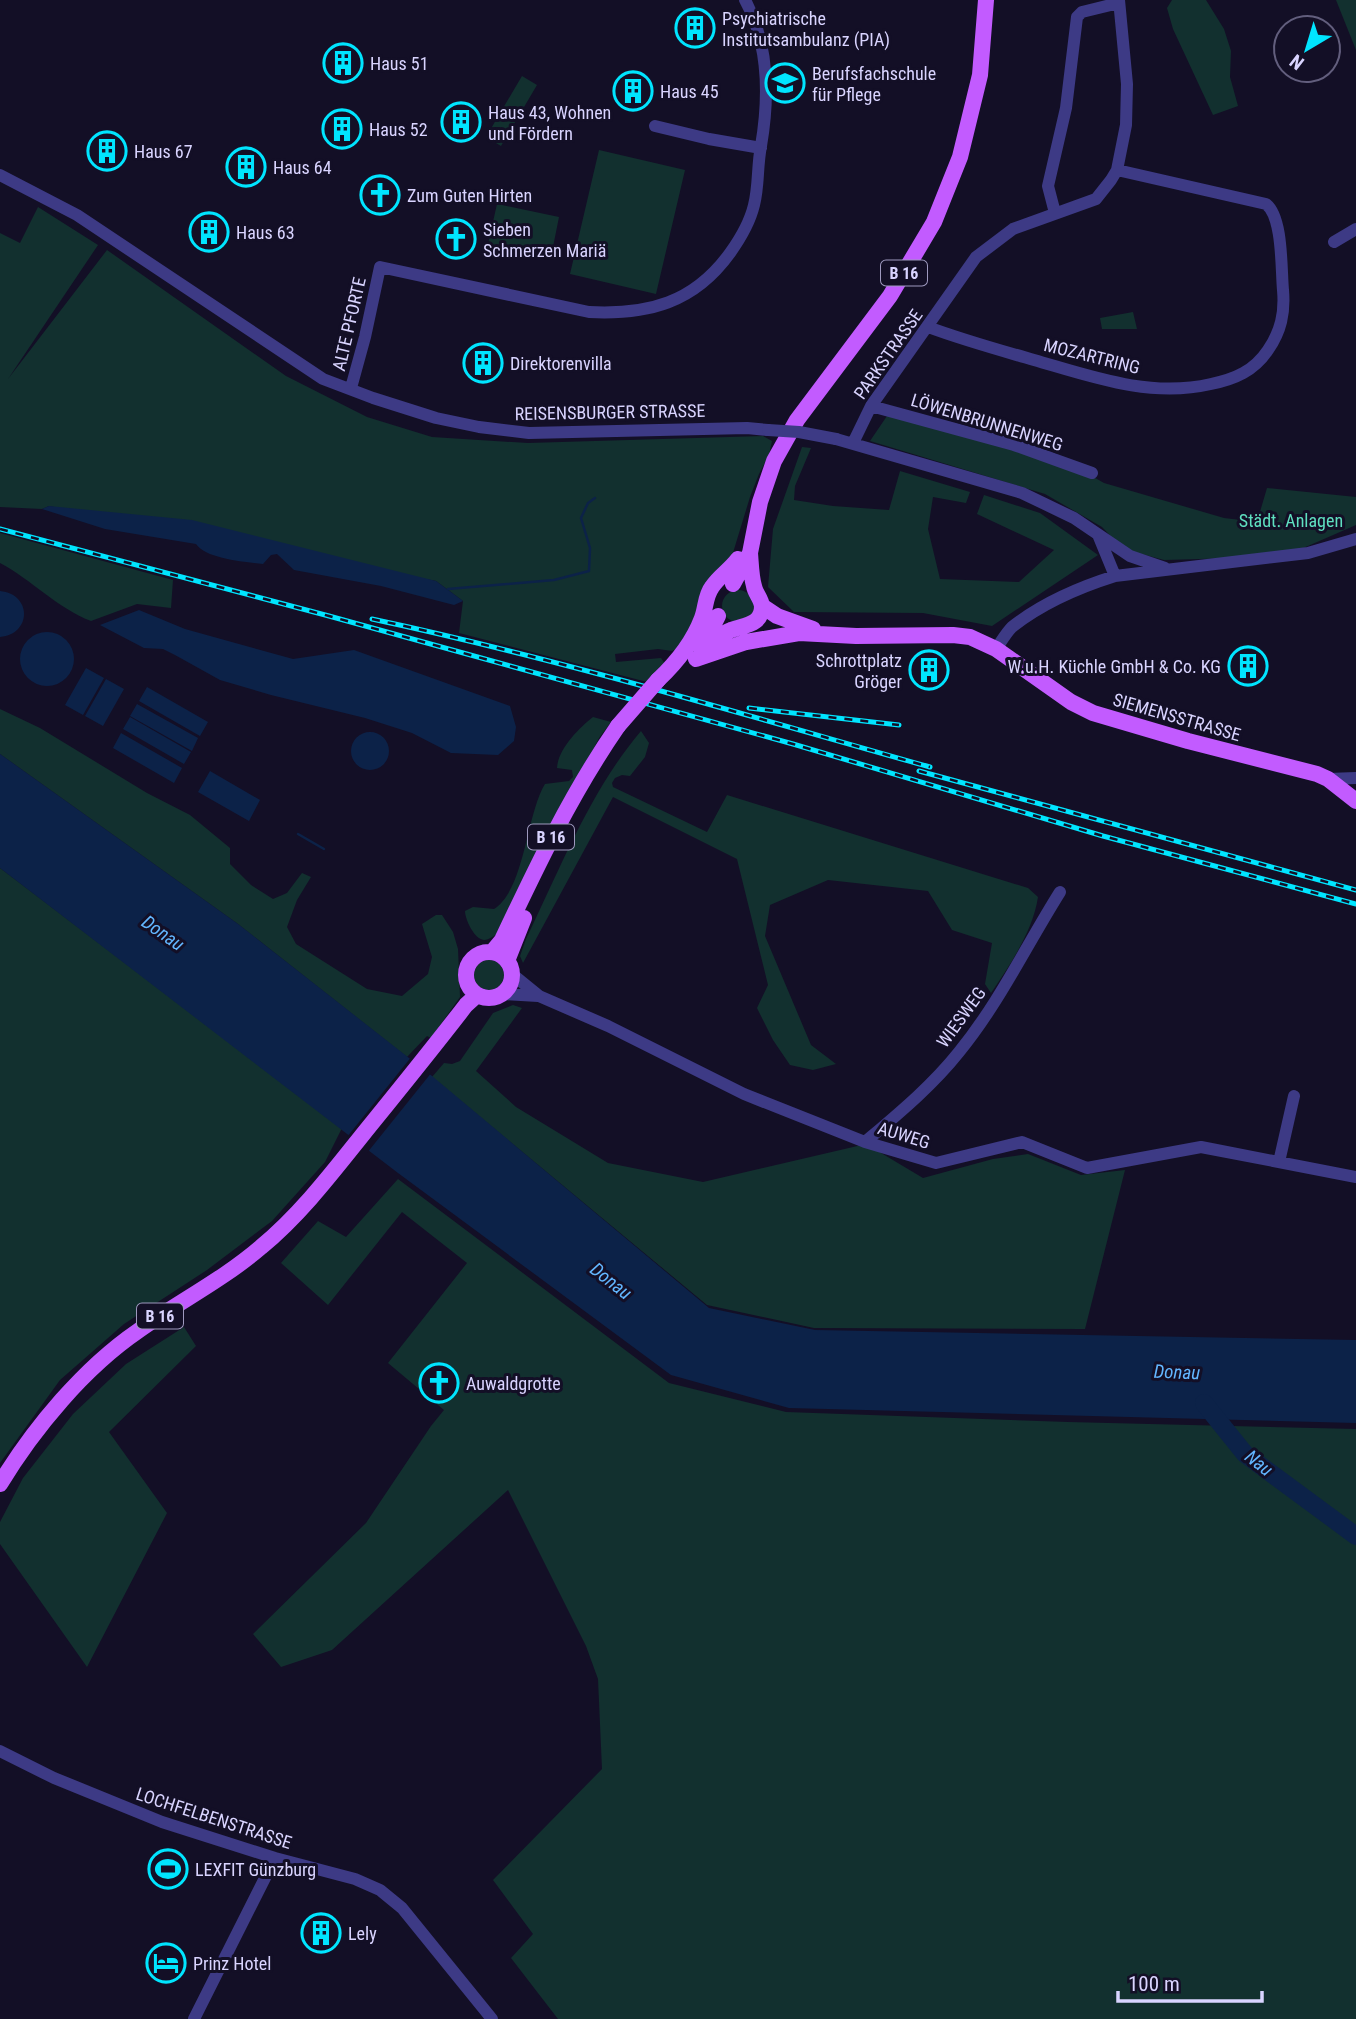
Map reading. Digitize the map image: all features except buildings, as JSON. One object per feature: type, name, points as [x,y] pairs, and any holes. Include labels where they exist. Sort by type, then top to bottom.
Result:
[{"type":"main road","name":"B 16","points":[[687,660],[710,632],[718,616],[717,602],[720,594],[733,584],[750,553],[760,502],[774,461],[797,420],[890,296],[934,222],[960,157],[981,75],[986,0]]},
{"type":"main road","name":"B 16","points":[[687,660],[711,587],[737,562],[757,519]]},
{"type":"main road","name":"B 16","points":[[750,553],[754,589],[760,596],[762,606]]},
{"type":"main road","points":[[733,584],[741,583],[754,589]]},
{"type":"main road","points":[[762,606],[787,620],[829,634],[799,633],[753,624],[762,606]]},
{"type":"main road","points":[[718,616],[732,629]]},
{"type":"main road","name":"B 16","points":[[492,952],[502,940],[563,813],[587,772],[622,727],[661,682],[687,660],[732,629],[753,624]]},
{"type":"main road","points":[[687,660],[746,642],[799,633]]},
{"type":"main road","name":"SIEMENSSTRASSE","points":[[829,634],[970,637],[996,649],[1071,702],[1093,713],[1328,779],[1356,801]]},
{"type":"main road","name":"B 16","points":[[510,923],[534,893],[585,789],[622,727]]},
{"type":"main road","points":[[510,968],[492,952],[478,954],[472,958],[466,969],[469,987],[477,995],[490,998],[508,989],[510,968],[534,893]]},
{"type":"main road","name":"B 16","points":[[0,1484],[31,1437],[69,1392],[95,1368],[135,1333],[259,1249],[291,1220],[338,1166],[466,1004],[477,995]]},
{"type":"street","points":[[655,126],[761,148],[766,122],[767,90],[761,48],[745,0]]},
{"type":"street","points":[[1055,213],[1048,186],[1066,108],[1077,18],[1082,12],[1119,2]]},
{"type":"street","name":"PARKSTRASSE","points":[[853,443],[871,406],[976,257],[1013,229],[1096,199],[1117,170],[1126,125],[1127,83],[1119,2]]},
{"type":"street","name":"ALTE PFORTE","points":[[351,388],[380,267],[589,312],[623,314],[652,309],[705,282],[720,267],[738,241],[754,206],[761,148]]},
{"type":"street","name":"MOZARTRING","points":[[928,327],[1100,379],[1152,389],[1188,388],[1233,379],[1261,361],[1278,336],[1283,313],[1278,234],[1274,214],[1266,204],[1117,170]]},
{"type":"street","name":"REISENSBURGER STRASSE","points":[[0,175],[88,222],[323,379],[436,418],[529,433],[747,428],[799,432],[836,439],[1022,493],[1058,508],[1130,556],[1169,569]]},
{"type":"street","points":[[1335,242],[1356,229]]},
{"type":"street","name":"LÖWENBRUNNENWEG","points":[[871,406],[1014,445],[1091,473]]},
{"type":"street","points":[[1099,537],[1115,576]]},
{"type":"street","points":[[996,649],[1011,628],[1091,584],[1115,576],[1308,553],[1356,538]]},
{"type":"street","points":[[1328,779],[1356,778]]},
{"type":"street","name":"WIESWEG","points":[[865,1142],[897,1116],[959,1053],[1005,986],[1060,892]]},
{"type":"street","name":"AUWEG","points":[[510,968],[539,996]]},
{"type":"street","name":"AUWEG","points":[[502,994],[539,996],[608,1026],[744,1094],[865,1142],[936,1163],[1022,1142],[1087,1168],[1201,1147],[1356,1177]]},
{"type":"street","points":[[1279,1162],[1294,1096]]},
{"type":"street","name":"LOCHFELBENSTRASSE","points":[[0,1751],[54,1778],[146,1816],[275,1858],[355,1879],[380,1890],[402,1908],[492,2019]]},
{"type":"street","points":[[194,2019],[275,1858]]},
{"type":"green space","points":[[1172,0],[1206,0],[1224,29],[1231,51],[1230,77],[1238,106],[1213,115],[1173,29],[1167,8]]},
{"type":"green space","points":[[1336,0],[1356,0],[1356,50],[1342,14]]},
{"type":"green space","points":[[522,76],[537,85],[501,146],[486,137]]},
{"type":"green space","points":[[599,150],[685,170],[656,294],[570,274]]},
{"type":"green space","points":[[497,204],[559,217],[551,257],[533,253],[531,259],[523,257],[524,251],[488,244]]},
{"type":"green space","points":[[38,207],[98,245],[8,379],[107,250],[286,376],[367,417],[432,437],[528,443],[763,436],[772,441],[769,455],[750,497],[732,556],[679,648],[672,651],[658,649],[615,654],[616,662],[661,658],[665,664],[647,682],[459,633],[463,601],[436,581],[49,506],[42,509],[0,507],[0,233],[20,243]]},
{"type":"green space","points":[[1133,312],[1137,329],[1102,329],[1100,318]]},
{"type":"green space","name":"Städt. Anlagen","points":[[889,413],[1069,463],[1104,483],[1224,518],[1257,522],[1267,488],[1356,497],[1356,525],[1301,549],[1236,558],[1164,560],[1123,549],[1102,527],[1045,494],[870,441]]},
{"type":"green space","points":[[802,447],[811,448],[795,486],[794,500],[889,510],[900,471],[970,492],[966,503],[933,497],[928,529],[940,579],[1019,582],[1054,550],[977,514],[984,495],[1040,513],[1098,555],[992,626],[923,613],[794,612],[768,587],[773,529]]},
{"type":"green space","points":[[0,533],[173,580],[171,608],[137,604],[91,621],[67,609],[0,563]]},
{"type":"green space","points":[[738,590],[749,595],[754,606],[749,617],[738,622],[727,617],[722,606],[727,595]]},
{"type":"green space","points":[[0,709],[40,728],[147,793],[190,815],[230,848],[230,864],[251,885],[273,899],[287,893],[302,873],[311,877],[297,900],[287,927],[296,944],[367,989],[402,996],[428,974],[432,957],[422,924],[436,915],[442,915],[453,932],[458,949],[460,997],[431,1038],[427,1036],[407,1057],[238,924],[0,754]]},
{"type":"green space","points":[[593,717],[611,722],[599,738],[500,933],[486,940],[480,939],[471,928],[465,911],[473,907],[494,909],[504,899],[519,869],[533,814],[545,784],[569,781],[573,777],[572,770],[557,768],[558,761],[570,740]]},
{"type":"green space","points":[[641,731],[649,743],[645,757],[630,776],[615,778],[613,787],[707,832],[727,795],[1028,888],[1038,897],[1031,922],[1013,959],[991,993],[985,984],[992,943],[952,930],[928,891],[828,880],[770,905],[765,936],[811,1045],[836,1064],[813,1070],[790,1065],[773,1040],[757,1008],[768,985],[737,859],[613,797],[523,963],[520,956],[526,939],[577,831],[606,779]]},
{"type":"green space","points":[[0,868],[342,1128],[325,1162],[272,1221],[207,1270],[124,1324],[60,1380],[0,1463]]},
{"type":"green space","points":[[489,960],[500,964],[504,975],[500,986],[489,990],[478,986],[474,975],[478,964]]},
{"type":"green space","points":[[513,1005],[522,1008],[476,1071],[516,1107],[608,1163],[703,1182],[866,1144],[923,1178],[993,1159],[1028,1154],[1081,1175],[1125,1170],[1085,1329],[814,1328],[707,1305],[432,1077],[444,1063],[460,1061],[493,1013]]},
{"type":"green space","points":[[398,1179],[669,1383],[786,1412],[1356,1429],[1356,2019],[558,2019],[511,1958],[533,1934],[493,1880],[602,1769],[598,1679],[586,1646],[508,1490],[332,1650],[281,1667],[253,1634],[366,1523],[444,1410],[388,1363],[467,1263],[402,1212],[328,1305],[281,1263],[318,1221],[346,1237]]},
{"type":"green space","points":[[184,1327],[196,1346],[109,1432],[167,1513],[87,1667],[0,1544],[0,1522],[23,1478],[73,1414],[126,1364]]},
{"type":"water","points":[[49,506],[192,520],[436,581],[463,601],[454,605],[381,586],[294,570],[277,554],[271,555],[263,564],[227,559],[208,553],[196,544],[105,529],[42,509]]},
{"type":"water","points":[[0,591],[18,599],[24,614],[18,629],[0,637]]},
{"type":"water","points":[[139,610],[185,629],[293,659],[354,650],[510,706],[516,727],[514,741],[498,755],[451,753],[412,733],[365,718],[220,680],[163,649],[144,648],[100,625]]},
{"type":"water","points":[[47,632],[66,640],[74,659],[66,678],[47,686],[28,678],[20,659],[28,640]]},
{"type":"water","points":[[86,668],[104,678],[83,715],[65,705]]},
{"type":"water","points":[[106,679],[124,689],[103,726],[85,716]]},
{"type":"water","points":[[147,687],[208,722],[200,736],[139,701]]},
{"type":"water","points":[[137,704],[198,738],[192,751],[130,716]]},
{"type":"water","points":[[130,717],[191,752],[184,764],[123,729]]},
{"type":"water","points":[[370,732],[383,738],[389,751],[383,764],[370,770],[357,764],[351,751],[357,738]]},
{"type":"water","points":[[121,733],[182,768],[174,783],[113,748]]},
{"type":"water","name":"Donau","points":[[0,754],[238,924],[432,1076],[709,1308],[815,1330],[1356,1340],[1356,1423],[789,1408],[671,1375],[398,1173],[0,868]]},
{"type":"water","points":[[210,771],[260,800],[249,821],[198,792]]},
{"type":"pier","points":[[412,1056],[432,1072],[367,1153],[347,1137]]},
{"type":"waterway","points":[[448,589],[554,580],[589,571],[590,548],[581,518],[588,503],[595,498]]},
{"type":"waterway","points":[[298,834],[324,849]]},
{"type":"waterway","name":"Nau","points":[[1204,1403],[1245,1454],[1356,1536]]},
{"type":"railway","points":[[0,529],[329,616],[793,744],[1103,836],[1356,904]]},
{"type":"railway","points":[[372,619],[582,670],[930,767]]},
{"type":"railway","points":[[749,708],[899,725]]},
{"type":"railway","points":[[919,771],[1356,890]]},
{"type":"place","name":"Psychiatrische Institutsambulanz (PIA)","points":[[695,28]]},
{"type":"place","name":"Haus 51","points":[[343,63]]},
{"type":"place","name":"Berufsfachschule für Pflege","points":[[785,83]]},
{"type":"place","name":"Haus 45","points":[[633,91]]},
{"type":"place","name":"Haus 43, Wohnen und Fördern","points":[[461,122]]},
{"type":"place","name":"Haus 52","points":[[342,129]]},
{"type":"place","name":"Haus 67","points":[[107,151]]},
{"type":"place","name":"Haus 64","points":[[246,167]]},
{"type":"place","name":"Zum Guten Hirten","points":[[380,195]]},
{"type":"place","name":"Haus 63","points":[[209,232]]},
{"type":"place","name":"Sieben Schmerzen Mariä","points":[[456,239]]},
{"type":"place","name":"Direktorenvilla","points":[[483,363]]},
{"type":"place","name":"W.u.H. Küchle GmbH & Co. KG","points":[[1248,666]]},
{"type":"place","name":"Schrottplatz Gröger","points":[[929,670]]},
{"type":"place","name":"Auwaldgrotte","points":[[439,1383]]},
{"type":"place","name":"LEXFIT Günzburg","points":[[168,1869]]},
{"type":"place","name":"Lely","points":[[321,1933]]},
{"type":"place","name":"Prinz Hotel","points":[[166,1963]]}]
